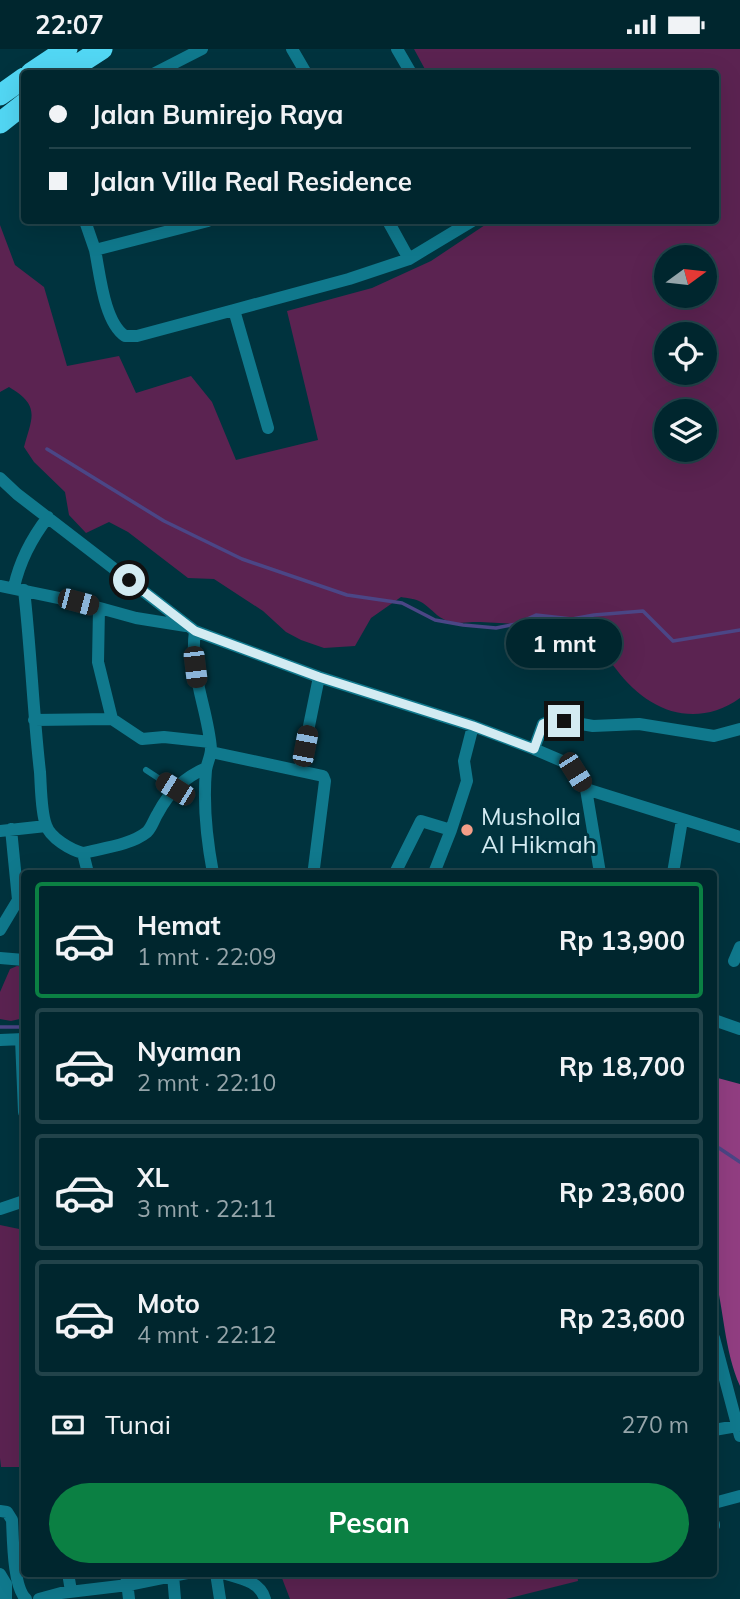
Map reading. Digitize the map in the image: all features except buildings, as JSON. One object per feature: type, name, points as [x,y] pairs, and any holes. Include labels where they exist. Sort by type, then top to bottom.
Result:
[{"type":"highway","points":[[38,70],[62,59],[102,49]]},
{"type":"highway","points":[[0,95],[21,80]]},
{"type":"highway","points":[[0,123],[21,106]]},
{"type":"street","points":[[161,70],[202,49]]},
{"type":"street","points":[[292,49],[304,70]]},
{"type":"street","points":[[397,49],[409,70]]},
{"type":"street","points":[[86,224],[114,327],[125,336],[137,336],[349,279],[409,259],[467,224]]},
{"type":"street","points":[[95,250],[196,224]]},
{"type":"street","points":[[390,224],[409,259]]},
{"type":"street","points":[[234,310],[268,428]]},
{"type":"street","points":[[0,478],[192,629]]},
{"type":"street","points":[[48,517],[33,536],[23,556],[19,589],[31,656],[34,720],[46,826],[58,840],[76,852],[83,853],[138,837],[150,830],[159,810],[175,789],[192,774],[206,768]]},
{"type":"street","points":[[0,586],[192,629],[319,677],[473,726],[562,761],[575,772],[586,789],[600,870]]},
{"type":"street","points":[[99,608],[98,662],[112,719]]},
{"type":"street","points":[[192,629],[198,688],[211,747],[206,768],[206,810],[213,870]]},
{"type":"street","points":[[300,770],[319,677]]},
{"type":"street","points":[[34,720],[112,719],[142,739],[164,737],[320,774],[325,781],[314,868]]},
{"type":"street","points":[[534,749],[543,724],[550,721],[593,726],[639,724],[714,736],[740,729]]},
{"type":"street","points":[[435,870],[467,781],[464,761],[473,726]]},
{"type":"street","points":[[586,789],[740,837]]},
{"type":"street","points":[[673,870],[681,820]]},
{"type":"street","points":[[396,870],[421,821],[451,830]]},
{"type":"street","points":[[0,930],[18,900],[6,830],[46,826]]},
{"type":"street","points":[[83,853],[87,870]]},
{"type":"street","points":[[734,961],[740,947]]},
{"type":"street","points":[[0,958],[21,960]]},
{"type":"street","points":[[717,1021],[740,1029]]},
{"type":"street","points":[[0,1040],[21,1039]]},
{"type":"street","points":[[0,1209],[21,1202]]},
{"type":"street","points":[[717,1350],[738,1431],[717,1430]]},
{"type":"street","points":[[717,1502],[740,1496]]},
{"type":"street","points":[[0,1511],[6,1512],[12,1520],[20,1593],[26,1599]]},
{"type":"street","points":[[0,1574],[5,1584],[6,1599]]},
{"type":"street","points":[[65,1595],[67,1577]]},
{"type":"street","points":[[39,1599],[127,1579],[150,1577]]},
{"type":"street","points":[[173,1577],[176,1599]]},
{"type":"street","points":[[217,1577],[220,1599]]},
{"type":"street","points":[[234,1577],[256,1585],[265,1599]]},
{"type":"street","points":[[127,1579],[130,1599]]},
{"type":"lane","points":[[146,770],[175,789]]},
{"type":"shaded area","points":[[414,49],[740,49],[740,698],[723,708],[706,713],[673,711],[642,696],[613,666],[597,642],[582,635],[517,624],[454,623],[443,619],[421,602],[401,597],[371,618],[355,646],[324,648],[301,640],[214,579],[188,578],[128,532],[109,522],[86,533],[69,515],[65,492],[34,462],[24,447],[31,420],[30,406],[9,387],[0,392],[0,225],[15,265],[44,287],[67,366],[119,356],[136,393],[191,376],[212,402],[236,460],[318,440],[287,311],[372,288],[431,261],[486,224],[719,224],[719,70],[425,70]]},
{"type":"shaded area","points":[[21,967],[21,1019],[11,1021],[0,1019],[0,992],[10,969]]},
{"type":"shaded area","points":[[717,1078],[740,1084],[740,1386],[727,1344],[717,1286]]},
{"type":"shaded area","points":[[0,1225],[21,1229],[21,1467],[1,1467]]},
{"type":"shaded area","points":[[282,1577],[578,1577],[578,1581],[506,1599],[290,1599]]},
{"type":"waterway","points":[[47,449],[164,521],[242,559],[347,595],[402,603],[435,620],[496,628],[516,624],[536,615],[572,619],[643,611],[673,641],[740,630]]},
{"type":"waterway","points":[[0,1027],[21,1027]]},
{"type":"waterway","points":[[717,1148],[740,1162]]},
{"type":"place","name":"Musholla Al Hikmah","points":[[467,830]]},
{"type":"route","points":[[129,580],[195,631],[319,677],[473,726],[534,749],[543,724],[564,721]]}]
